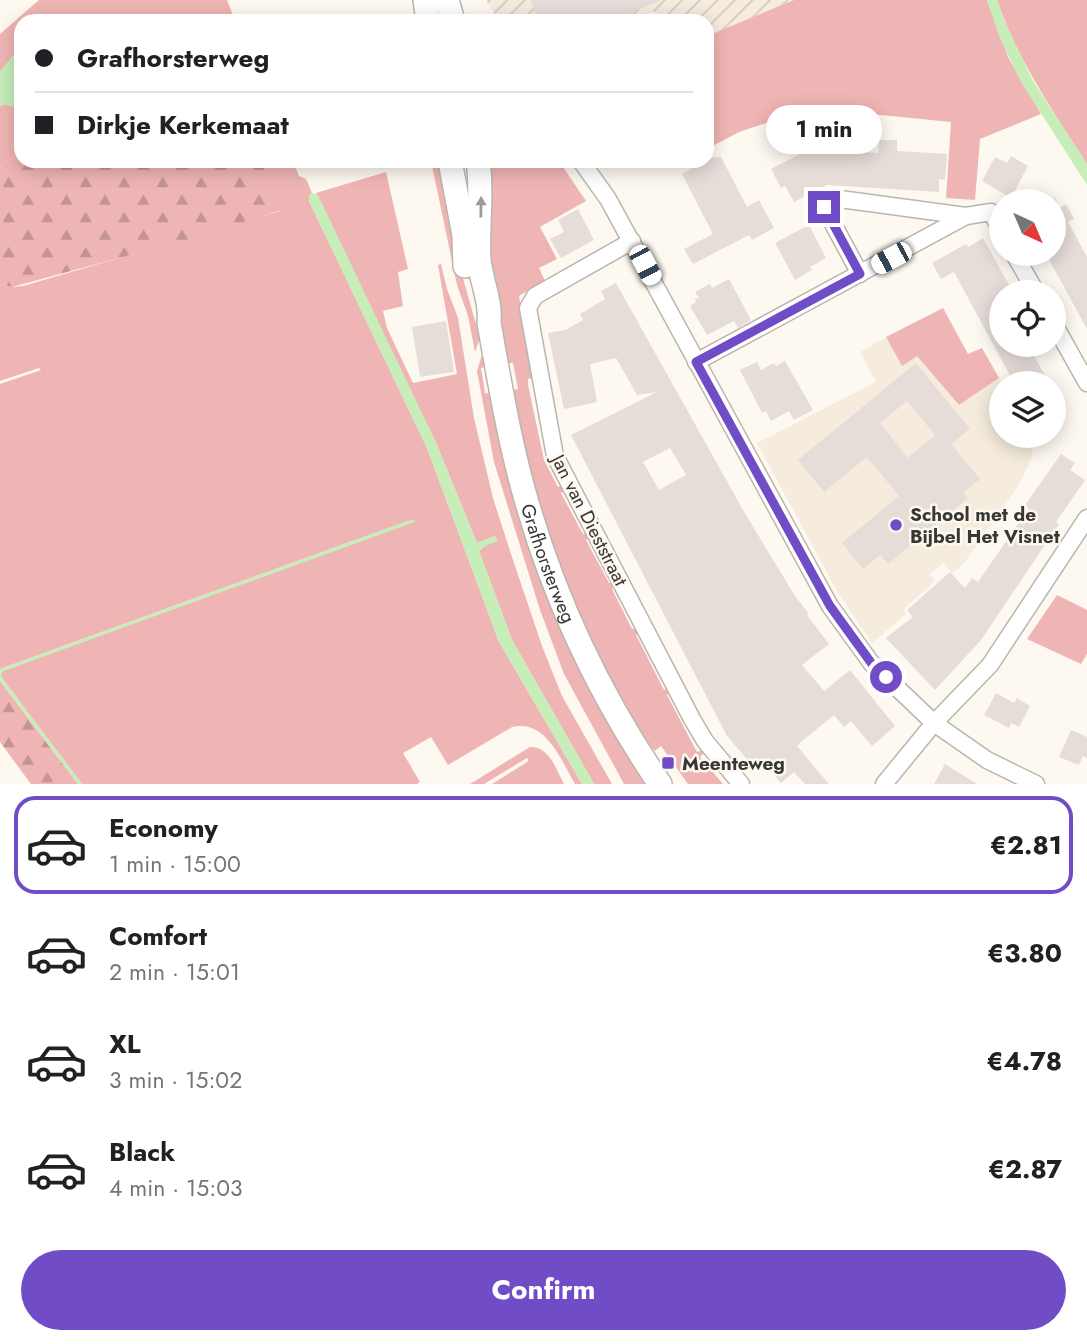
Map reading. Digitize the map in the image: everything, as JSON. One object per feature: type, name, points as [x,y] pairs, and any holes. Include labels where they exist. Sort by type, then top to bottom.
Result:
[{"type":"main road","name":"Grafhorsterweg","points":[[451,168],[464,234],[464,261],[469,283],[474,302],[489,323]]},
{"type":"main road","name":"Grafhorsterweg","points":[[479,168],[480,263],[490,307],[489,323],[508,425],[527,503],[547,565],[593,672],[628,735],[660,784]]},
{"type":"street","points":[[586,168],[632,241],[830,606],[872,664],[934,723],[987,760],[1036,784]]},
{"type":"street","points":[[860,274],[824,207],[840,200],[966,216],[989,212]]},
{"type":"street","points":[[696,362],[966,216]]},
{"type":"street","name":"Jan van Dieststraat","points":[[632,241],[536,296],[528,308],[555,456],[705,741],[741,784]]},
{"type":"street","points":[[1066,345],[1087,383]]},
{"type":"street","points":[[884,784],[934,723],[990,665],[1087,518]]},
{"type":"shaded area","points":[[486,0],[815,0],[714,45],[714,14],[655,14],[654,11],[647,14],[495,14]]},
{"type":"shaded area","points":[[987,0],[997,0],[1033,81],[1087,164],[1087,185],[1021,82],[999,36]]},
{"type":"shaded area","points":[[14,55],[14,107],[4,104],[0,106],[0,72]]},
{"type":"shaded area","points":[[309,195],[318,195],[436,443],[477,543],[495,536],[497,538],[497,541],[479,551],[512,640],[594,784],[582,784],[499,642],[427,448],[309,201]]},
{"type":"shaded area","name":"School met de Bijbel Het Visnet","points":[[886,337],[902,366],[917,355],[959,405],[989,385],[989,448],[1033,448],[1031,460],[1017,488],[964,563],[953,573],[943,563],[930,574],[935,581],[904,609],[906,614],[872,643],[837,591],[757,443],[876,382],[860,352]]},
{"type":"shaded area","points":[[413,519],[415,522],[1,672],[2,678],[82,784],[78,784],[0,681],[0,669]]},
{"type":"green space","points":[[39,0],[227,0],[232,14],[23,14]]},
{"type":"green space","points":[[794,0],[987,0],[1009,59],[1041,114],[980,139],[975,200],[946,198],[951,122],[870,114],[803,122],[797,113],[739,132],[714,145],[714,33]]},
{"type":"green space","points":[[997,0],[1087,0],[1087,164],[1025,64]]},
{"type":"green space","points":[[14,22],[14,55],[0,72],[0,34]]},
{"type":"green space","points":[[4,104],[14,107],[14,156],[0,166],[0,106]]},
{"type":"green space","points":[[14,156],[14,168],[264,168],[281,210],[215,232],[12,287],[0,284],[0,166]]},
{"type":"green space","points":[[264,168],[296,168],[299,176],[306,179],[312,193],[309,195],[309,201],[427,448],[499,642],[582,784],[575,784],[558,753],[543,735],[524,726],[512,727],[448,765],[431,737],[403,753],[420,782],[417,784],[82,784],[2,678],[0,674],[3,671],[413,519],[0,669],[0,384],[41,370],[39,368],[0,381],[0,284],[23,286],[280,211]]},
{"type":"green space","points":[[432,168],[446,168],[460,268],[480,338],[475,352],[468,316],[457,285]]},
{"type":"green space","points":[[483,168],[564,168],[586,201],[540,227],[557,259],[539,268],[545,281],[519,296],[532,378],[528,379],[528,385],[544,460],[558,487],[563,485],[566,490],[561,493],[583,534],[588,532],[590,537],[586,540],[609,583],[614,581],[616,586],[612,589],[632,629],[638,627],[640,632],[636,635],[664,690],[669,688],[672,692],[667,695],[697,752],[702,750],[704,753],[700,757],[723,784],[688,784],[661,746],[655,751],[635,729],[583,628],[549,542],[534,492],[511,390],[518,389],[513,363],[506,363],[486,272]]},
{"type":"green space","points":[[386,172],[408,269],[398,272],[403,306],[383,311],[387,328],[413,383],[457,374],[438,265],[441,264],[458,318],[474,418],[493,498],[511,554],[562,696],[612,784],[594,784],[512,640],[479,551],[495,536],[477,543],[436,443],[316,193]]},
{"type":"green space","points":[[943,308],[968,354],[982,348],[995,371],[989,371],[989,385],[959,405],[917,356],[902,366],[886,337]]},
{"type":"green space","points":[[483,351],[488,366],[481,368],[485,393],[493,394],[503,446],[647,784],[624,784],[564,674],[540,610],[494,462],[477,371]]},
{"type":"green space","points":[[1057,595],[1087,610],[1087,654],[1081,664],[1027,639]]},
{"type":"green space","points":[[0,681],[78,784],[31,784],[0,742]]},
{"type":"green space","points":[[530,747],[547,754],[564,784],[492,784],[527,762],[527,758],[484,784],[470,784]]},
{"type":"building","points":[[530,0],[662,0],[629,14],[536,14]]},
{"type":"building","points":[[809,128],[813,137],[847,139],[846,151],[878,153],[879,140],[897,140],[897,151],[947,154],[945,180],[939,179],[939,192],[827,185],[794,202],[785,186],[781,188],[771,169],[800,154],[791,137]]},
{"type":"building","points":[[1011,156],[1028,166],[1016,189],[996,189],[982,181],[995,157],[1007,163]]},
{"type":"building","points":[[714,157],[721,157],[747,207],[759,200],[774,228],[752,240],[749,235],[693,264],[684,249],[713,234],[682,174],[693,168],[714,168]]},
{"type":"building","points":[[1066,204],[1074,219],[1068,222],[1087,257],[1087,329],[1066,291],[1066,280],[1060,280],[1053,266],[1066,266]]},
{"type":"building","points":[[578,209],[594,240],[561,258],[550,239],[564,232],[558,220]]},
{"type":"building","points":[[809,225],[826,258],[795,280],[775,243]]},
{"type":"building","points":[[983,238],[989,249],[989,266],[999,266],[1006,280],[989,280],[989,337],[954,272],[941,279],[932,263],[966,244],[968,247]]},
{"type":"building","points":[[729,279],[751,320],[738,328],[734,321],[707,335],[690,306],[699,298],[695,292],[710,284],[712,288]]},
{"type":"building","points":[[616,283],[743,510],[795,596],[809,614],[807,615],[829,644],[802,665],[824,691],[850,670],[895,726],[872,746],[851,721],[844,727],[834,715],[802,741],[797,746],[829,784],[805,784],[794,772],[781,783],[764,764],[757,771],[727,736],[571,435],[657,392],[637,395],[616,358],[590,364],[597,402],[564,409],[548,333],[565,330],[583,320],[580,314],[605,299],[601,291]],"holes":[[[670,448],[686,475],[659,490],[643,462]]]},
{"type":"building","points":[[446,321],[454,372],[420,377],[412,327]]},
{"type":"building","points":[[1000,357],[1035,357],[1042,371],[1008,371]]},
{"type":"building","points":[[785,361],[813,410],[794,420],[789,411],[771,421],[766,411],[762,413],[740,370],[757,362],[761,370]]},
{"type":"building","points":[[916,363],[970,429],[951,444],[980,479],[963,493],[968,498],[888,564],[880,555],[863,569],[842,543],[899,496],[867,457],[824,492],[798,460]],"holes":[[[907,401],[935,435],[908,458],[880,423]]]},
{"type":"building","points":[[1061,454],[1075,463],[1070,470],[1085,480],[1056,522],[1059,524],[981,640],[935,690],[886,638],[913,617],[907,610],[950,572],[965,588],[972,578],[978,582],[1029,508],[1025,505]]},
{"type":"building","points":[[996,693],[1014,703],[1017,698],[1030,706],[1019,727],[1011,723],[1009,728],[984,715]]},
{"type":"building","points":[[1071,730],[1087,737],[1087,758],[1083,756],[1079,765],[1059,757]]},
{"type":"building","points":[[945,764],[948,766],[977,784],[934,784]]},
{"type":"place","name":"School met de Bijbel Het Visnet","points":[[896,525]]},
{"type":"place","name":"Meenteweg","points":[[668,763]]},
{"type":"route","points":[[824,207],[860,274],[696,362],[830,606],[872,664],[886,677]]}]
